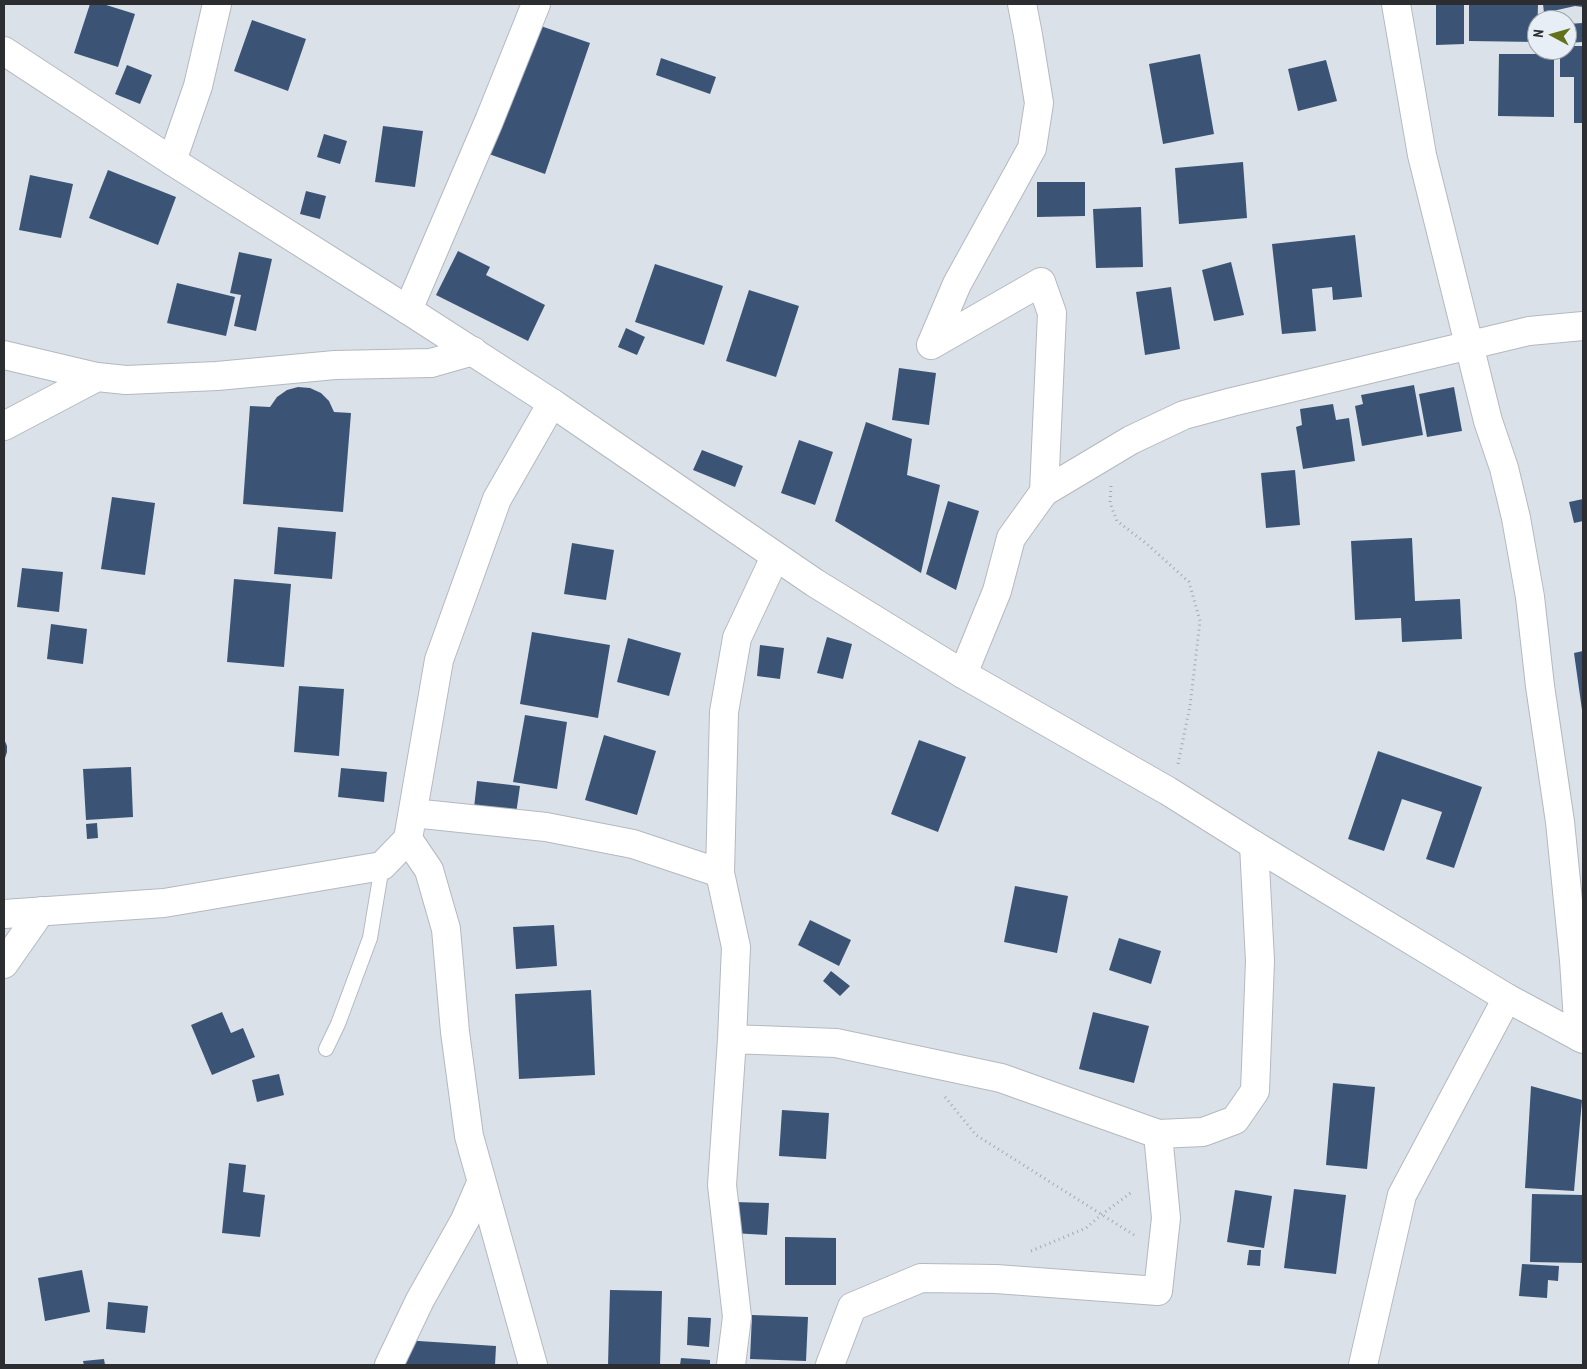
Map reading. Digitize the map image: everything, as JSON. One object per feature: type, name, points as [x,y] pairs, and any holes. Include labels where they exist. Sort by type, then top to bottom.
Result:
[{"type":"street","points":[[172,161],[198,86],[217,4]]},
{"type":"street","points":[[408,310],[489,121],[536,4]]},
{"type":"street","points":[[1022,4],[1039,103],[1032,148],[957,284],[931,345],[1041,282],[1052,313],[1044,492]]},
{"type":"street","points":[[1396,4],[1422,155],[1488,421],[1497,443],[1512,495],[1530,597],[1540,686],[1560,822],[1581,1038]]},
{"type":"street","points":[[4,51],[172,161],[473,351],[776,557],[963,674],[1168,791],[1507,998],[1581,1038]]},
{"type":"street","points":[[963,674],[997,591],[1011,538],[1044,492],[1131,440],[1184,415],[1529,330],[1583,326]]},
{"type":"street","points":[[4,355],[97,377],[126,380],[218,376],[335,364],[431,363],[473,351]]},
{"type":"street","points":[[4,426],[97,377]]},
{"type":"street","points":[[4,914],[164,902],[382,866],[410,826],[439,660],[497,499],[552,403]]},
{"type":"street","points":[[731,1365],[737,1317],[722,1185],[736,947],[720,873],[724,712],[737,638],[776,557]]},
{"type":"street","points":[[410,826],[546,827],[633,844],[720,873]]},
{"type":"street","points":[[410,826],[429,870],[446,929],[454,1032],[469,1136],[533,1365]]},
{"type":"street","points":[[732,1039],[836,1043],[1001,1078],[1158,1134],[1203,1132],[1235,1120],[1255,1091],[1260,961],[1254,845]]},
{"type":"street","points":[[4,964],[40,911]]},
{"type":"street","points":[[1363,1365],[1402,1195],[1507,998]]},
{"type":"street","points":[[830,1365],[852,1307],[921,1278],[996,1279],[1158,1291],[1166,1218],[1158,1134]]},
{"type":"street","points":[[389,1365],[420,1300],[465,1220],[481,1184]]},
{"type":"lane","points":[[326,1049],[338,1024],[370,938],[382,866]]},
{"type":"path","points":[[1112,484],[1110,503],[1117,521],[1189,582],[1200,621],[1190,706],[1178,765],[1168,791]]},
{"type":"path","points":[[915,1060],[976,1135],[1162,1254]]},
{"type":"path","points":[[996,1279],[1027,1253],[1086,1228],[1100,1214],[1162,1170]]},
{"type":"building","points":[[90,4],[103,4],[135,14],[118,67],[74,53]]},
{"type":"building","points":[[1436,4],[1464,4],[1464,44],[1436,45]]},
{"type":"building","points":[[1469,4],[1538,4],[1538,10],[1527,10],[1527,42],[1469,41]]},
{"type":"building","points":[[1543,4],[1583,4],[1583,7],[1575,6],[1557,10],[1544,10]]},
{"type":"building","points":[[252,20],[306,39],[288,91],[234,71]]},
{"type":"building","points":[[1577,23],[1583,23],[1583,42],[1577,42]]},
{"type":"building","points":[[535,24],[590,43],[545,174],[489,154]]},
{"type":"building","points":[[1577,46],[1583,46],[1583,123],[1574,123],[1574,77],[1560,77],[1560,60],[1577,60]]},
{"type":"building","points":[[1200,54],[1214,134],[1163,144],[1149,64]]},
{"type":"building","points":[[1499,54],[1527,54],[1527,60],[1554,60],[1554,117],[1498,116]]},
{"type":"building","points":[[661,58],[716,77],[710,94],[656,75]]},
{"type":"building","points":[[1326,60],[1337,101],[1298,111],[1288,69]]},
{"type":"building","points":[[127,65],[152,75],[140,104],[115,94]]},
{"type":"building","points":[[383,126],[423,131],[415,187],[375,182]]},
{"type":"building","points":[[324,134],[347,141],[340,164],[317,157]]},
{"type":"building","points":[[1243,162],[1247,218],[1179,224],[1175,168]]},
{"type":"building","points":[[108,170],[176,197],[158,245],[89,218]]},
{"type":"building","points":[[30,175],[73,184],[61,238],[19,230]]},
{"type":"building","points":[[1037,182],[1085,182],[1085,216],[1037,217]]},
{"type":"building","points":[[306,191],[326,196],[320,219],[300,214]]},
{"type":"building","points":[[1141,207],[1143,267],[1096,268],[1093,209]]},
{"type":"building","points":[[1355,235],[1362,297],[1333,300],[1332,287],[1312,289],[1316,331],[1282,334],[1272,244]]},
{"type":"building","points":[[458,251],[490,267],[486,275],[545,305],[528,341],[436,295]]},
{"type":"building","points":[[239,252],[272,259],[256,331],[234,326],[241,295],[230,293]]},
{"type":"building","points":[[1231,262],[1244,315],[1214,321],[1202,270]]},
{"type":"building","points":[[655,264],[723,286],[704,345],[635,322]]},
{"type":"building","points":[[177,283],[235,297],[226,336],[167,323]]},
{"type":"building","points":[[1171,287],[1180,349],[1145,355],[1136,292]]},
{"type":"building","points":[[749,290],[799,306],[776,377],[726,361]]},
{"type":"building","points":[[626,328],[645,337],[637,355],[618,347]]},
{"type":"building","points":[[899,368],[936,373],[929,425],[892,420]]},
{"type":"building","points":[[1414,385],[1423,435],[1362,446],[1355,406],[1363,404],[1361,395]]},
{"type":"building","points":[[298,387],[310,388],[321,393],[329,401],[334,412],[351,413],[343,512],[243,504],[250,406],[270,407],[277,397],[287,390]]},
{"type":"building","points":[[1454,387],[1462,431],[1427,437],[1419,394]]},
{"type":"building","points":[[1333,404],[1336,420],[1349,418],[1355,461],[1303,469],[1296,427],[1302,425],[1300,409]]},
{"type":"building","points":[[866,422],[912,439],[907,475],[940,485],[921,573],[835,521]]},
{"type":"building","points":[[799,440],[833,452],[815,505],[781,493]]},
{"type":"building","points":[[702,450],[743,466],[735,487],[693,470]]},
{"type":"building","points":[[1295,470],[1300,525],[1266,528],[1261,473]]},
{"type":"building","points":[[112,497],[155,503],[145,575],[101,569]]},
{"type":"building","points":[[1583,499],[1583,521],[1574,523],[1569,502]]},
{"type":"building","points":[[948,501],[979,511],[956,590],[926,574]]},
{"type":"building","points":[[278,527],[336,532],[332,579],[274,574]]},
{"type":"building","points":[[1412,538],[1415,601],[1460,599],[1462,639],[1402,642],[1401,618],[1355,620],[1351,541]]},
{"type":"building","points":[[572,543],[614,550],[606,600],[564,594]]},
{"type":"building","points":[[22,568],[63,572],[59,612],[17,607]]},
{"type":"building","points":[[234,579],[291,584],[284,667],[227,662]]},
{"type":"building","points":[[51,624],[87,629],[83,664],[47,659]]},
{"type":"building","points":[[532,632],[610,645],[598,718],[520,704]]},
{"type":"building","points":[[827,637],[852,644],[843,679],[817,673]]},
{"type":"building","points":[[628,638],[681,653],[669,696],[617,682]]},
{"type":"building","points":[[760,645],[784,648],[780,679],[757,676]]},
{"type":"building","points":[[1583,651],[1583,710],[1582,710],[1574,653]]},
{"type":"building","points":[[299,686],[344,689],[339,756],[294,752]]},
{"type":"building","points":[[525,715],[567,722],[557,789],[513,782]]},
{"type":"building","points":[[604,735],[656,751],[637,815],[585,800]]},
{"type":"building","points":[[4,739],[7,752],[4,761]]},
{"type":"building","points":[[919,740],[966,757],[938,832],[891,814]]},
{"type":"building","points":[[1378,751],[1482,787],[1454,868],[1426,859],[1442,812],[1402,799],[1384,851],[1348,839]]},
{"type":"building","points":[[131,767],[133,817],[86,820],[83,769]]},
{"type":"building","points":[[341,768],[387,772],[384,802],[338,797]]},
{"type":"building","points":[[477,781],[520,786],[516,814],[474,808]]},
{"type":"building","points":[[97,823],[98,838],[87,839],[86,824]]},
{"type":"building","points":[[1015,886],[1068,896],[1057,953],[1004,942]]},
{"type":"building","points":[[810,920],[851,940],[839,966],[798,945]]},
{"type":"building","points":[[554,925],[557,966],[516,969],[513,927]]},
{"type":"building","points":[[1119,938],[1161,951],[1151,984],[1109,970]]},
{"type":"building","points":[[831,971],[850,986],[840,996],[823,981]]},
{"type":"building","points":[[591,990],[595,1075],[519,1079],[515,994]]},
{"type":"building","points":[[222,1012],[231,1033],[243,1028],[255,1057],[212,1075],[191,1025]]},
{"type":"building","points":[[1093,1012],[1149,1026],[1134,1083],[1079,1069]]},
{"type":"building","points":[[279,1074],[284,1095],[257,1102],[252,1080]]},
{"type":"building","points":[[1333,1083],[1375,1087],[1367,1169],[1326,1165]]},
{"type":"building","points":[[1531,1086],[1582,1100],[1574,1191],[1525,1188]]},
{"type":"building","points":[[782,1110],[829,1113],[826,1159],[779,1156]]},
{"type":"building","points":[[229,1163],[246,1165],[243,1192],[265,1195],[260,1237],[222,1233]]},
{"type":"building","points":[[1294,1189],[1346,1195],[1336,1274],[1284,1268]]},
{"type":"building","points":[[1235,1190],[1272,1196],[1264,1248],[1227,1242]]},
{"type":"building","points":[[1532,1194],[1583,1195],[1583,1263],[1530,1262]]},
{"type":"building","points":[[734,1202],[769,1203],[767,1235],[732,1233]]},
{"type":"building","points":[[785,1237],[836,1238],[836,1285],[785,1285]]},
{"type":"building","points":[[1249,1250],[1261,1250],[1260,1266],[1247,1265]]},
{"type":"building","points":[[1522,1264],[1559,1266],[1558,1281],[1548,1280],[1547,1298],[1519,1296]]},
{"type":"building","points":[[82,1270],[90,1312],[45,1321],[38,1278]]},
{"type":"building","points":[[610,1290],[662,1291],[660,1365],[608,1365]]},
{"type":"building","points":[[108,1302],[148,1306],[145,1333],[106,1329]]},
{"type":"building","points":[[752,1315],[808,1317],[806,1361],[750,1359]]},
{"type":"building","points":[[688,1317],[711,1318],[709,1347],[687,1345]]},
{"type":"building","points":[[403,1340],[496,1346],[495,1365],[402,1365]]},
{"type":"building","points":[[681,1358],[710,1360],[710,1365],[680,1365]]},
{"type":"building","points":[[104,1359],[105,1365],[84,1365],[83,1361]]}]
